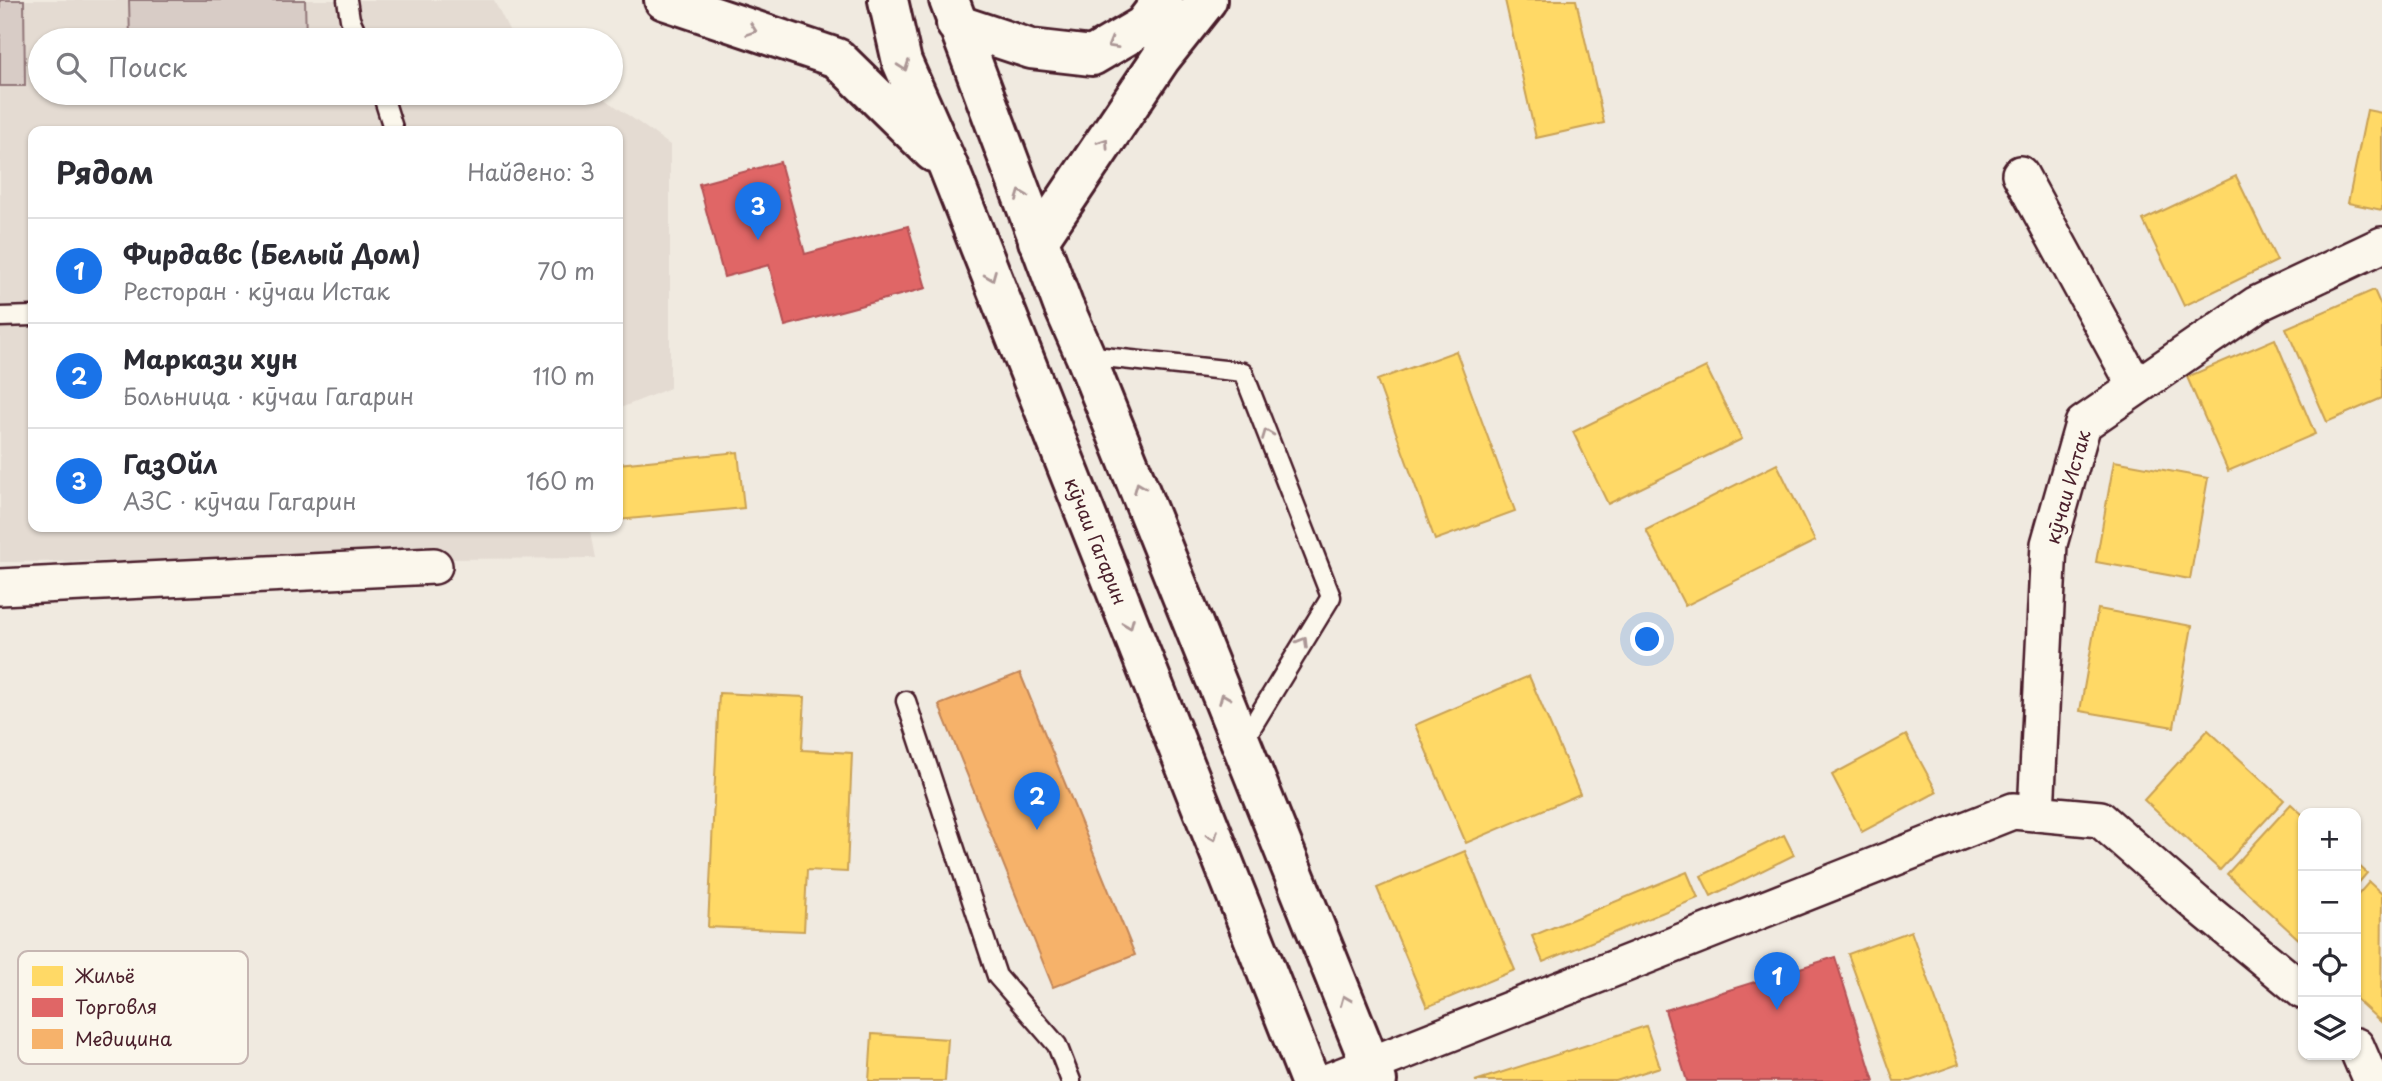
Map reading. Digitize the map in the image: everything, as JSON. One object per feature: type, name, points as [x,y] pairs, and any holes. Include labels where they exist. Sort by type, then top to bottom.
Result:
[{"type":"main road","points":[[664,0],[837,58],[948,166]]},
{"type":"main road","name":"кӯчаи Гагарин","points":[[888,0],[902,62],[948,166],[1310,1081]]},
{"type":"main road","points":[[952,12],[1031,49],[1091,56],[1143,26],[1163,0]]},
{"type":"main road","points":[[1038,241],[1161,58],[1207,0]]},
{"type":"main road","points":[[952,12],[1063,305],[1374,1072]]},
{"type":"street","points":[[2021,174],[2136,387]]},
{"type":"street","name":"кӯчаи Истак","points":[[2036,813],[2049,544],[2083,424],[2257,304],[2382,245]]},
{"type":"street","points":[[0,587],[434,566]]},
{"type":"street","points":[[1329,1081],[1374,1072],[2013,811],[2100,819],[2298,987]]},
{"type":"street","points":[[2361,1058],[2371,1081]]},
{"type":"lane","points":[[347,0],[354,28]]},
{"type":"lane","points":[[386,105],[392,126]]},
{"type":"lane","points":[[0,317],[28,316]]},
{"type":"lane","points":[[1085,355],[1243,372],[1331,597],[1242,743]]},
{"type":"lane","points":[[906,701],[997,976],[1057,1045],[1071,1081]]},
{"type":"shaded area","points":[[0,0],[494,0],[508,28],[28,28],[28,105],[614,105],[670,145],[670,388],[623,407],[623,126],[28,126],[28,532],[590,532],[595,558],[0,562]]},
{"type":"shaded area","points":[[0,0],[24,0],[25,86],[0,86]]},
{"type":"shaded area","points":[[129,0],[305,0],[306,28],[130,28]]},
{"type":"building: Жильё","points":[[1505,0],[1576,0],[1604,123],[1536,138]]},
{"type":"building: Жильё","points":[[2367,110],[2382,113],[2382,210],[2348,203]]},
{"type":"building: Жильё","points":[[2236,176],[2277,261],[2184,306],[2143,220]]},
{"type":"building: Жильё","points":[[2374,290],[2382,308],[2382,398],[2327,422],[2286,328]]},
{"type":"building: Жильё","points":[[2275,339],[2315,434],[2228,471],[2187,377]]},
{"type":"building: Жильё","points":[[1456,351],[1515,511],[1435,540],[1377,380]]},
{"type":"building: Жильё","points":[[1706,367],[1742,439],[1608,504],[1573,432]]},
{"type":"building: Жильё","points":[[738,452],[744,508],[623,520],[623,464]]},
{"type":"building: Жильё","points":[[2114,461],[2208,478],[2190,579],[2096,562]]},
{"type":"building: Жильё","points":[[1777,464],[1815,541],[1685,606],[1646,530]]},
{"type":"building: Жильё","points":[[2098,609],[2192,626],[2174,727],[2080,711]]},
{"type":"building: Жильё","points":[[1529,676],[1580,794],[1466,843],[1415,725]]},
{"type":"building: Жильё","points":[[719,693],[805,697],[802,750],[852,753],[847,872],[807,870],[804,931],[708,927]]},
{"type":"building: Жильё","points":[[2208,730],[2284,800],[2220,870],[2144,800]]},
{"type":"building: Жильё","points":[[1906,735],[1937,792],[1862,832],[1832,775]]},
{"type":"building: Жильё","points":[[2291,804],[2298,810],[2298,938],[2227,874]]},
{"type":"building: Жильё","points":[[1784,835],[1794,855],[1711,896],[1701,876]]},
{"type":"building: Жильё","points":[[1465,851],[1515,970],[1427,1007],[1377,888]]},
{"type":"building: Жильё","points":[[2361,868],[2367,873],[2361,880]]},
{"type":"building: Жильё","points":[[1687,872],[1698,898],[1543,962],[1532,936]]},
{"type":"building: Жильё","points":[[2369,882],[2382,894],[2381,1022],[2361,1004],[2361,891]]},
{"type":"building: Жильё","points":[[1911,931],[1959,1064],[1911,1081],[1894,1081],[1848,954]]},
{"type":"building: Жильё","points":[[1646,1026],[1660,1067],[1616,1081],[1475,1081]]},
{"type":"building: Жильё","points":[[872,1034],[948,1039],[945,1081],[869,1081]]},
{"type":"building: Торговля","points":[[780,162],[805,254],[908,226],[926,288],[785,326],[769,265],[724,277],[699,184]]},
{"type":"building: Торговля","points":[[1835,957],[1874,1081],[1687,1081],[1665,1010]]},
{"type":"building: Медицина","points":[[1020,673],[1135,955],[1053,987],[939,705]]},
{"type":"place","name":"ГазОйл","points":[[758,240]]},
{"type":"place","name":"Маркази хун","points":[[1037,830]]},
{"type":"place","name":"Фирдавс (Белый Дом)","points":[[1777,1010]]}]
